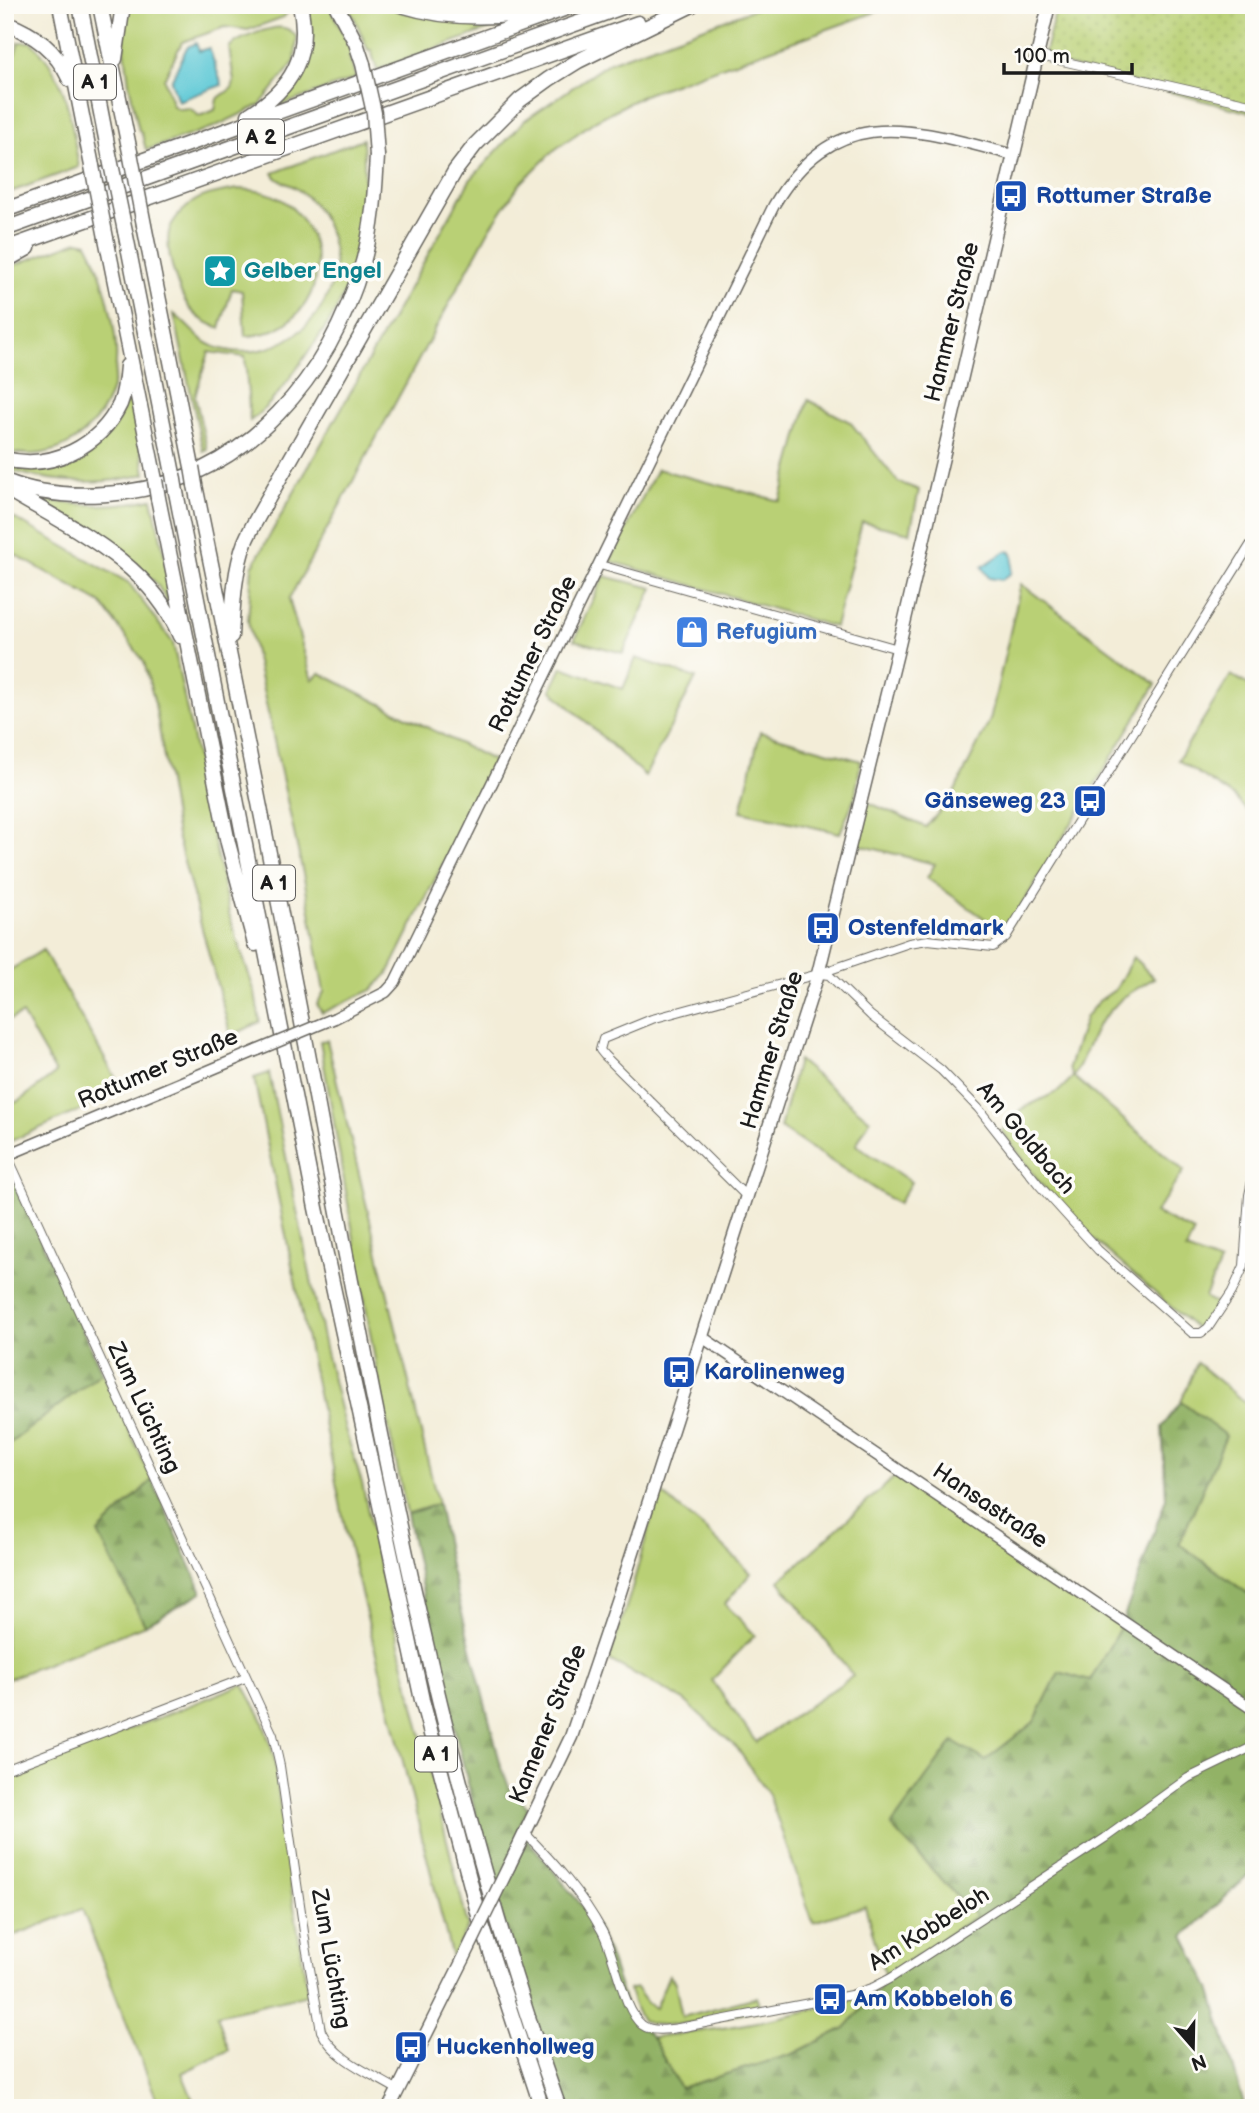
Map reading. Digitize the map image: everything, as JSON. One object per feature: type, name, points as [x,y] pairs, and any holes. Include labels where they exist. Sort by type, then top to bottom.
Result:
[{"type":"highway","points":[[60,5],[228,843],[254,943],[274,999]]},
{"type":"highway","name":"A 1","points":[[79,5],[354,1394],[422,1700],[479,1916],[542,2108]]},
{"type":"highway","name":"A 1","points":[[100,5],[378,1419],[437,1691],[498,1921],[559,2108]]},
{"type":"highway","points":[[113,74],[123,5]]},
{"type":"highway","points":[[163,153],[244,118],[278,94],[292,76],[301,54],[304,32],[300,5]]},
{"type":"highway","points":[[5,481],[45,492],[110,494],[187,477],[241,447],[272,420],[313,369],[346,310],[363,260],[375,198],[377,156],[374,113],[356,43],[336,5]]},
{"type":"highway","points":[[401,5],[448,16],[481,18],[574,6]]},
{"type":"highway","name":"A 2","points":[[5,229],[628,5]]},
{"type":"highway","points":[[230,659],[233,594],[246,541],[455,172],[497,121],[549,79],[578,61],[691,5]]},
{"type":"highway","name":"A 2","points":[[5,249],[691,5]]},
{"type":"highway","points":[[9,207],[574,6]]},
{"type":"highway","points":[[5,23],[24,30],[46,44],[59,59],[79,98]]},
{"type":"highway","points":[[5,261],[64,228]]},
{"type":"highway","points":[[5,458],[30,462],[53,459],[75,451],[94,439],[120,404],[125,387],[125,330]]},
{"type":"highway","points":[[5,488],[106,549],[146,581],[164,604],[193,673]]},
{"type":"main road","name":"Hammer Straße","points":[[702,1337],[818,974],[898,649],[1049,5]]},
{"type":"main road","name":"Kamener Straße","points":[[390,2108],[526,1834],[570,1737],[702,1337]]},
{"type":"street","points":[[1037,55],[1254,105]]},
{"type":"street","name":"Rottumer Straße","points":[[6,1155],[335,1017],[386,992],[395,982],[774,205],[794,175],[820,150],[837,141],[876,130],[894,129],[924,133],[1014,155]]},
{"type":"street","points":[[748,1198],[604,1055],[600,1044],[603,1039],[652,1019],[818,974],[832,967],[909,943],[937,940],[993,947],[1003,942],[1254,539]]},
{"type":"street","points":[[600,565],[898,649]]},
{"type":"street","name":"Am Goldbach","points":[[818,974],[829,975],[871,1016],[942,1070],[978,1108],[1039,1185],[1098,1250],[1192,1333],[1201,1333],[1209,1328],[1232,1292],[1244,1266],[1249,1195],[1254,1172]]},
{"type":"street","name":"Zum Lüchting","points":[[6,1155],[273,1735],[281,1766],[306,1946],[321,2031],[335,2052],[398,2090]]},
{"type":"street","name":"Hansastraße","points":[[702,1337],[1254,1710]]},
{"type":"street","points":[[5,1770],[245,1678]]},
{"type":"street","name":"Am Kobbeloh","points":[[526,1834],[560,1870],[589,1909],[604,1935],[628,2003],[639,2022],[657,2029],[684,2027],[851,1995],[874,1987],[978,1922],[1188,1778],[1254,1746]]},
{"type":"green space","points":[[128,5],[293,5],[284,17],[248,30],[225,27],[182,42],[164,79],[173,106],[179,109],[190,108],[199,116],[215,110],[217,99],[232,88],[234,82],[229,47],[233,44],[264,31],[286,29],[297,38],[295,61],[260,105],[214,127],[146,150],[129,84],[124,43]]},
{"type":"green space","points":[[305,5],[329,5],[353,54],[349,56],[356,78],[274,108],[273,105],[301,70],[306,50]]},
{"type":"green space","points":[[346,5],[384,5],[403,12],[519,18],[377,70],[371,50],[368,50]]},
{"type":"green space","points":[[765,5],[895,5],[646,94],[596,120],[553,151],[519,185],[489,230],[289,599],[312,680],[320,673],[494,761],[388,974],[372,990],[322,1013],[317,1004],[324,992],[305,883],[248,621],[252,567],[470,180],[525,120],[610,62]]},
{"type":"green space","points":[[1057,5],[1254,5],[1254,114],[1043,59]]},
{"type":"green space","points":[[19,42],[31,42],[44,55],[61,84],[79,167],[5,194],[5,71],[9,71]]},
{"type":"green space","points":[[363,139],[361,227],[351,271],[335,312],[284,385],[250,421],[245,357],[209,352],[195,396],[207,449],[203,451],[174,314],[209,344],[240,352],[264,349],[286,341],[305,327],[320,308],[331,287],[334,263],[331,238],[322,216],[312,203],[294,187],[276,178],[273,173]]},
{"type":"green space","points":[[238,189],[275,196],[289,205],[311,236],[316,256],[316,276],[300,311],[286,324],[267,332],[245,336],[242,291],[232,289],[220,328],[192,311],[182,295],[170,259],[168,237],[171,225],[192,203],[211,194]]},
{"type":"green space","points":[[78,241],[87,243],[95,259],[114,327],[116,363],[109,396],[102,412],[91,426],[68,444],[42,453],[5,451],[5,271]]},
{"type":"green space","points":[[132,392],[145,474],[93,482],[57,480],[5,469],[5,465],[36,468],[51,466],[79,457],[104,439],[114,427]]},
{"type":"green space","points":[[808,400],[850,422],[898,482],[919,490],[910,533],[862,522],[835,627],[610,561],[657,469],[780,501]]},
{"type":"green space","points":[[34,498],[93,505],[152,499],[176,608],[171,609],[157,584],[124,552]]},
{"type":"green space","points":[[5,513],[129,583],[173,643],[230,918],[255,993],[260,1022],[231,1036],[177,836],[155,704],[144,662],[101,603],[5,549]]},
{"type":"green space","points":[[604,576],[653,588],[623,653],[574,640]]},
{"type":"green space","points":[[1021,584],[1156,684],[1005,933],[927,878],[935,864],[859,845],[867,802],[926,827],[952,797],[990,720]]},
{"type":"green space","points":[[636,658],[696,678],[645,776],[551,690],[562,667],[623,689]]},
{"type":"green space","points":[[1231,675],[1254,688],[1254,818],[1234,797],[1178,760]]},
{"type":"green space","points":[[760,732],[861,761],[855,797],[840,833],[741,811]]},
{"type":"green space","points":[[43,950],[123,1091],[9,1142],[5,1131],[5,1106],[19,1101],[56,1073],[22,1014],[5,1022],[5,973]]},
{"type":"green space","points":[[1133,957],[1154,978],[1122,998],[1098,1024],[1074,1077],[1184,1171],[1155,1213],[1194,1232],[1186,1250],[1220,1263],[1205,1297],[1218,1305],[1205,1326],[1195,1328],[1083,1230],[1040,1183],[1002,1131],[1023,1108],[1059,1091],[1073,1077],[1069,1067],[1086,1016],[1099,1001],[1116,989]]},
{"type":"green space","points":[[327,1040],[438,1504],[407,1514],[378,1378],[320,1041]]},
{"type":"green space","points":[[798,1060],[870,1120],[856,1145],[911,1182],[898,1204],[780,1128]]},
{"type":"green space","points":[[269,1073],[325,1348],[345,1429],[362,1483],[377,1555],[468,1926],[452,1958],[347,1537],[254,1078]]},
{"type":"green space","points":[[5,1164],[102,1372],[5,1447]]},
{"type":"green space","points":[[1197,1363],[1254,1410],[1254,1598],[1179,1544],[1226,1436],[1181,1402]]},
{"type":"green space","points":[[102,1372],[152,1480],[98,1533],[145,1625],[5,1680],[5,1447]]},
{"type":"green space","points":[[1181,1402],[1226,1436],[1179,1544],[1254,1598],[1254,1711],[1250,1717],[1254,1720],[1254,1870],[1184,1936],[1210,1988],[1245,2108],[565,2108],[499,1907],[434,1647],[407,1514],[438,1504],[450,1566],[500,1762],[509,1787],[529,1809],[518,1828],[592,1918],[608,1952],[629,2015],[652,2037],[680,2088],[793,2054],[845,2028],[877,1992],[885,1977],[976,1916],[891,1826],[953,1741],[985,1760],[1034,1722],[1059,1672],[1090,1681],[1121,1626],[1166,1498],[1162,1427]]},
{"type":"green space","points":[[898,1474],[1121,1626],[1090,1682],[1059,1672],[1034,1722],[985,1761],[953,1741],[891,1826],[976,1916],[885,1977],[865,1906],[813,1922],[769,1795],[737,1748],[684,1700],[609,1660],[659,1491],[751,1573],[725,1604],[755,1635],[712,1680],[756,1742],[853,1676],[779,1581]]},
{"type":"green space","points":[[152,1480],[202,1592],[145,1625],[98,1533]]},
{"type":"green space","points":[[243,1684],[262,1719],[274,1756],[287,1863],[308,1994],[217,2015],[229,2050],[182,2073],[196,2108],[160,2108],[82,1909],[5,1939],[5,1779]]},
{"type":"green space","points":[[669,1975],[675,1982],[682,2017],[757,1997],[760,2010],[680,2024],[650,2024],[642,2020],[629,1990],[636,1988],[647,2003],[655,2008]]},
{"type":"green space","points":[[877,1992],[845,2028],[793,2054],[680,2088],[652,2037],[766,2020]]},
{"type":"water","points":[[196,43],[199,51],[209,48],[222,85],[178,101],[171,81],[187,47]]},
{"type":"water","points":[[1006,551],[1013,556],[1011,573],[1002,580],[989,578],[982,567]]},
{"type":"place","name":"Rottumer Straße","points":[[1011,196]]},
{"type":"place","name":"Gelber Engel","points":[[220,271]]},
{"type":"place","name":"Refugium","points":[[692,632]]},
{"type":"place","name":"Gänseweg 23","points":[[1090,801]]},
{"type":"place","name":"Ostenfeldmark","points":[[823,928]]},
{"type":"place","name":"Karolinenweg","points":[[679,1372]]},
{"type":"place","name":"Am Kobbeloh 6","points":[[830,1999]]},
{"type":"place","name":"Huckenhollweg","points":[[411,2047]]}]
